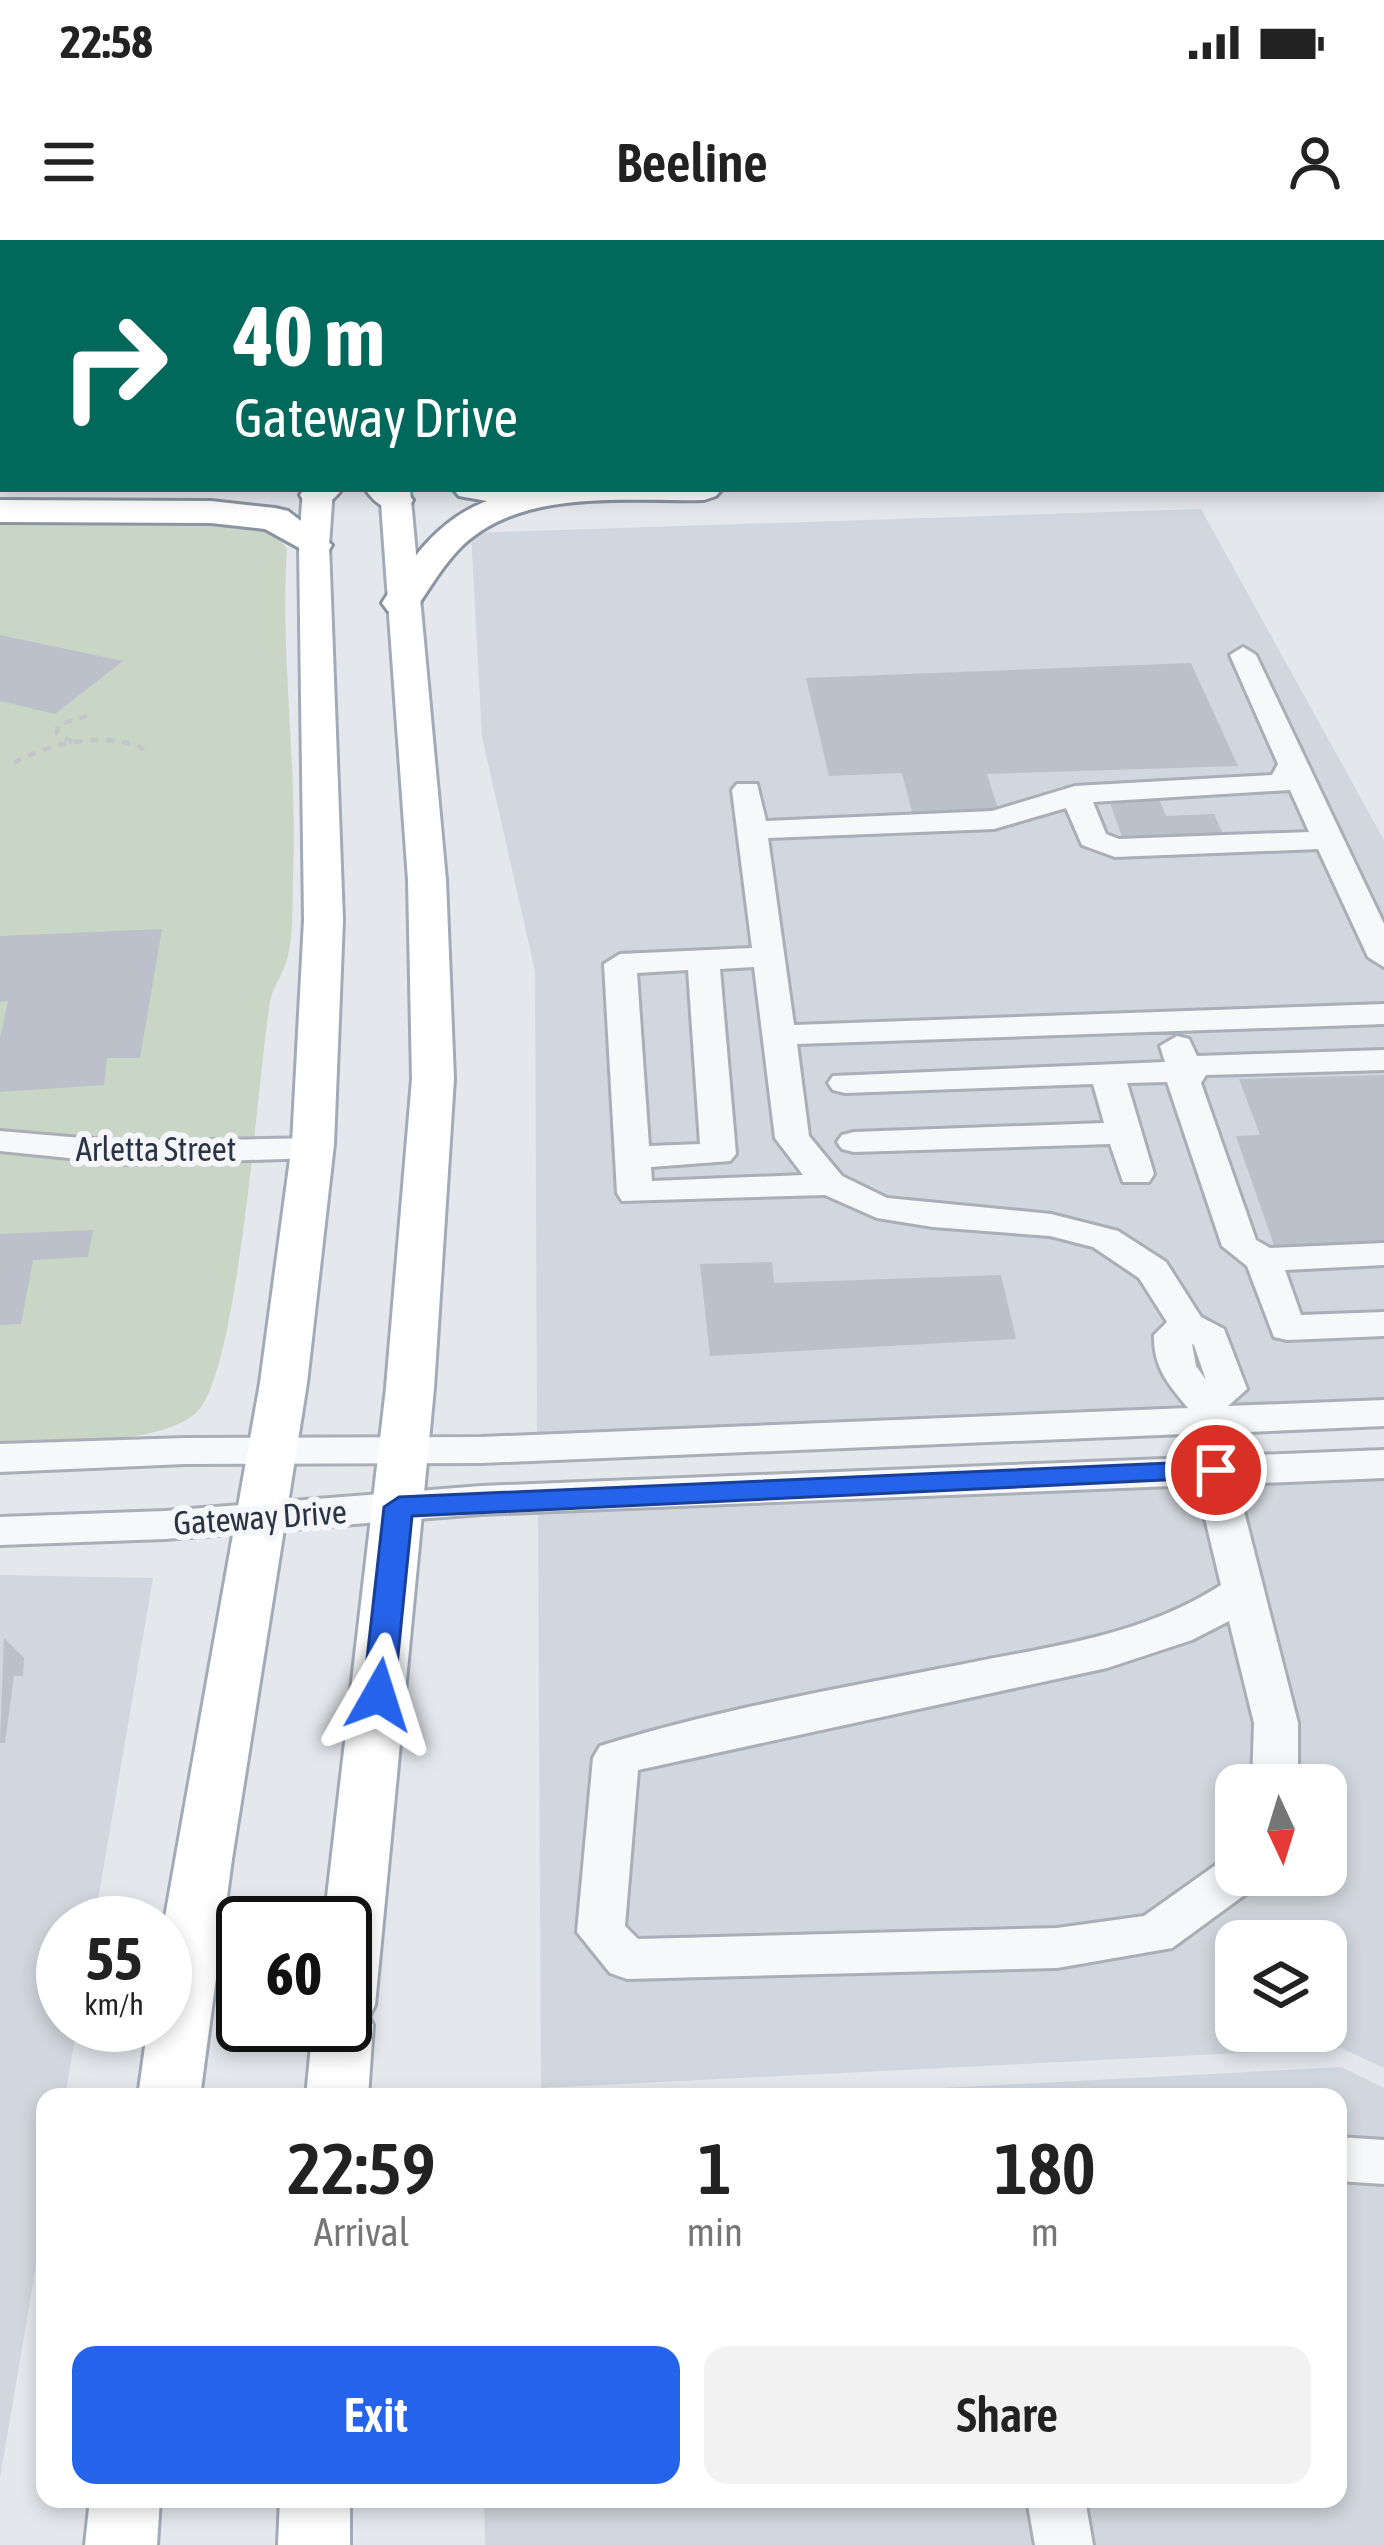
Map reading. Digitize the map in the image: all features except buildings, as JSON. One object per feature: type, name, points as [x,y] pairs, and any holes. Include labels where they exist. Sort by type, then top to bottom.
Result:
[{"type":"highway","points":[[0,508],[217,492]]},
{"type":"highway","points":[[497,492],[579,492]]},
{"type":"highway","points":[[401,603],[445,538],[467,521],[522,502],[579,492]]},
{"type":"highway","points":[[0,508],[211,512],[275,519],[314,545]]},
{"type":"main road","points":[[170,2088],[261,1517],[313,1148],[326,959],[314,545],[320,492]]},
{"type":"main road","points":[[357,1896],[399,1507],[425,1227],[433,1079],[428,880],[391,493]]},
{"type":"main road","points":[[338,2088],[341,2052]]},
{"type":"main road","points":[[121,2545],[124,2508]]},
{"type":"main road","points":[[314,2545],[315,2508]]},
{"type":"street","points":[[1243,655],[1384,957]]},
{"type":"street","points":[[752,830],[994,820],[1075,795],[1265,787],[1282,783],[1292,764]]},
{"type":"street","points":[[747,790],[792,1138],[804,1160],[831,1184],[882,1210],[1037,1221],[1090,1233],[1128,1251],[1174,1293],[1188,1326],[1173,1335],[1172,1345],[1186,1387],[1207,1410],[1216,1470],[1276,1723],[1275,1764]]},
{"type":"street","points":[[1075,795],[1093,839],[1114,848],[1328,841]]},
{"type":"street","points":[[770,957],[620,964],[635,1193],[831,1184]]},
{"type":"street","points":[[633,1157],[718,1154],[703,960]]},
{"type":"street","points":[[781,1035],[1384,1014]]},
{"type":"street","points":[[1169,1021],[1185,1071],[1184,1083],[1240,1246],[1263,1260],[1384,1254]]},
{"type":"street","points":[[845,1083],[1384,1060]]},
{"type":"street","points":[[1108,1073],[1136,1174]]},
{"type":"street","points":[[854,1142],[1124,1132]]},
{"type":"street","name":"Arletta Street","points":[[0,1141],[112,1152],[313,1148]]},
{"type":"street","points":[[1263,1260],[1287,1328],[1384,1324]]},
{"type":"street","name":"Gateway Drive","points":[[0,1458],[404,1450],[1207,1410],[1384,1413]]},
{"type":"street","name":"Gateway Drive","points":[[0,1531],[399,1507],[1384,1464]]},
{"type":"street","points":[[1215,1891],[1155,1934],[1057,1948],[627,1958],[601,1932],[616,1758],[964,1680],[1109,1655],[1204,1620],[1244,1590]]},
{"type":"street","points":[[1347,2160],[1384,2162]]},
{"type":"street","points":[[1058,2508],[1064,2545]]},
{"type":"path","points":[[77,743],[64,740],[56,729],[92,714]]},
{"type":"path","points":[[14,764],[44,749],[77,743],[135,744],[142,748],[143,759]]},
{"type":"shaded area","points":[[1201,509],[1384,840],[1384,1398],[537,1433],[535,971],[482,737],[471,533]]},
{"type":"shaded area","points":[[1384,1479],[1384,2068],[1347,2051],[1347,1920],[1215,1920],[1215,2052],[1261,2052],[541,2088],[538,1514]]},
{"type":"shaded area","points":[[0,1575],[153,1578],[99,1896],[36,1896],[36,2052],[72,2052],[66,2088],[36,2088],[36,2265],[0,2478]]},
{"type":"shaded area","points":[[1341,2067],[1384,2088],[1384,2545],[485,2545],[484,2508],[1347,2508],[1347,2088],[944,2088]]},
{"type":"green space","points":[[217,522],[265,532],[287,549],[294,837],[291,940],[270,1002],[245,1220],[224,1343],[211,1387],[196,1413],[178,1424],[102,1440],[0,1442],[0,524]]},
{"type":"route","points":[[379,1695],[399,1507],[1216,1470]]}]
